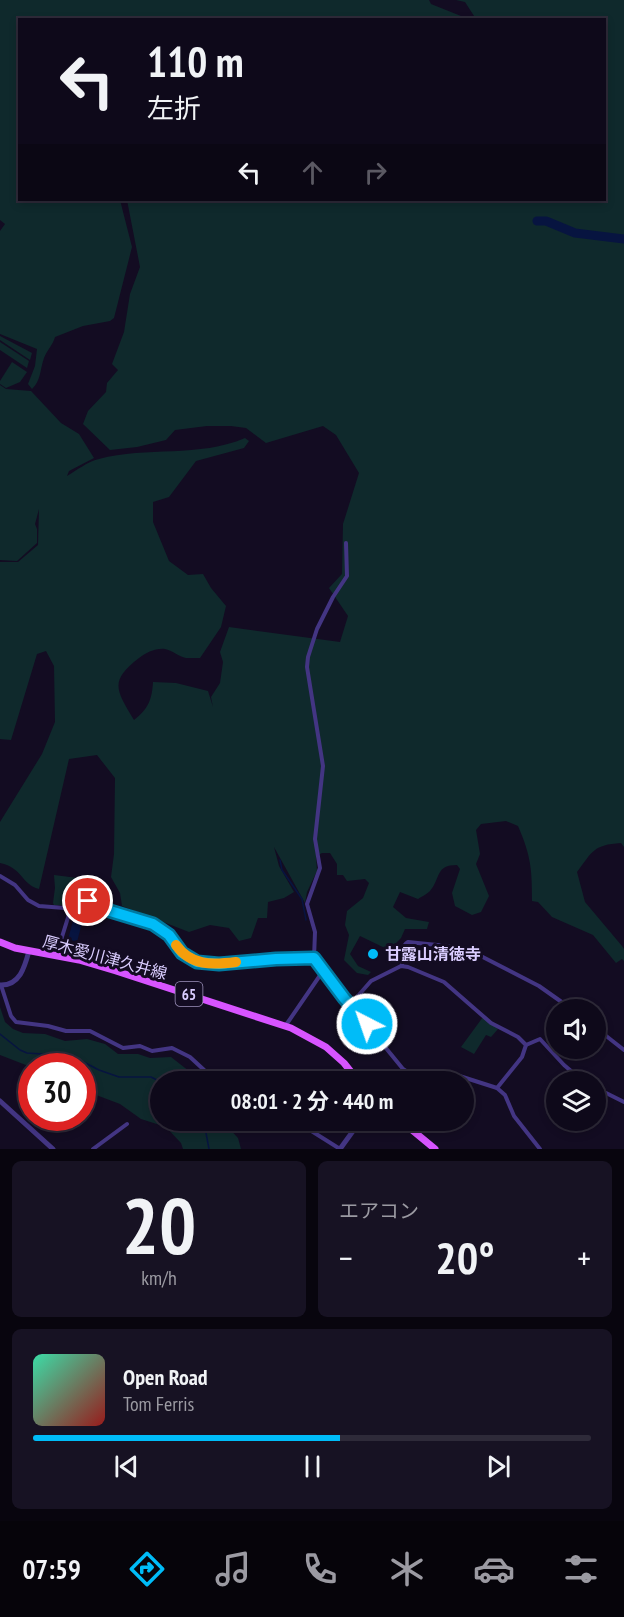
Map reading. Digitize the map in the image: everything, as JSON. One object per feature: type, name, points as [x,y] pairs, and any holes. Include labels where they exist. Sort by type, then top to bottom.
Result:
[{"type":"main road","name":"厚木愛川津久井線","points":[[0,942],[132,975],[286,1025],[326,1047],[350,1071]]},
{"type":"main road","points":[[413,1131],[435,1149]]},
{"type":"street","points":[[346,543],[347,576],[333,597],[317,629],[307,667],[323,766],[315,840],[320,868],[307,904],[315,932],[314,958],[394,1060],[409,1073],[447,1072],[497,1088],[505,1095],[514,1116],[540,1149]]},
{"type":"street","points":[[0,876],[15,885],[35,905],[77,909],[90,898],[100,902],[110,911],[153,924],[169,935],[182,953],[197,962],[219,964],[314,958]]},
{"type":"street","points":[[56,956],[71,908]]},
{"type":"street","points":[[402,966],[402,950],[408,942],[462,948],[539,986],[557,999]]},
{"type":"street","points":[[29,951],[21,974],[11,983],[0,985],[11,1016],[16,1022],[48,1026],[66,1032],[90,1031],[123,1048],[140,1046],[152,1051],[172,1048],[190,1058],[205,1071]]},
{"type":"street","points":[[350,1005],[371,981],[402,966],[424,972],[444,982],[491,1023],[518,1037],[526,1045]]},
{"type":"street","points":[[286,1025],[323,971]]},
{"type":"street","points":[[606,1036],[624,1050]]},
{"type":"street","points":[[497,1088],[522,1057],[526,1045],[540,1039],[571,1071]]},
{"type":"street","points":[[606,1093],[624,1102]]},
{"type":"street","points":[[0,1101],[53,1149]]},
{"type":"street","points":[[93,1149],[127,1124]]},
{"type":"street","points":[[311,1131],[340,1149],[353,1131]]},
{"type":"green space","points":[[0,0],[429,0],[431,4],[464,18],[18,18],[18,201],[120,201],[132,247],[114,318],[110,321],[83,326],[55,337],[32,389],[28,384],[35,366],[37,349],[0,334],[0,231],[5,224],[0,220]]},
{"type":"green space","points":[[456,0],[624,0],[624,847],[621,843],[605,845],[594,850],[577,872],[585,902],[624,949],[624,961],[622,959],[616,963],[593,935],[552,917],[538,902],[532,901],[531,871],[526,846],[518,826],[506,821],[481,824],[476,830],[480,854],[476,864],[489,896],[481,912],[472,915],[455,906],[452,893],[460,869],[457,865],[445,867],[439,873],[430,891],[418,899],[400,892],[393,907],[406,918],[429,922],[427,929],[405,929],[401,938],[389,950],[360,936],[350,954],[358,966],[371,972],[368,975],[357,973],[344,960],[349,935],[345,925],[347,911],[363,898],[369,883],[365,879],[347,881],[343,875],[337,875],[337,864],[330,853],[316,856],[317,871],[307,892],[305,903],[274,847],[279,866],[294,892],[284,898],[268,902],[267,918],[258,918],[251,938],[239,941],[229,928],[210,925],[189,932],[122,906],[120,893],[111,877],[114,854],[115,778],[97,755],[69,759],[39,889],[33,887],[13,868],[0,863],[0,822],[42,754],[55,722],[54,666],[46,651],[37,654],[11,740],[0,739],[0,562],[18,562],[38,545],[39,509],[35,524],[37,543],[17,561],[0,560],[0,385],[6,389],[31,391],[61,423],[79,434],[94,458],[69,471],[67,476],[90,462],[117,455],[210,448],[245,438],[249,441],[244,448],[196,461],[169,497],[153,502],[153,522],[169,561],[188,575],[203,574],[226,606],[221,627],[200,658],[186,658],[165,649],[158,649],[139,658],[123,673],[119,680],[120,693],[134,720],[148,704],[153,682],[176,683],[208,691],[213,707],[211,697],[220,683],[223,662],[220,652],[229,627],[340,642],[348,616],[329,588],[342,574],[343,524],[359,473],[336,435],[323,426],[266,443],[246,428],[207,426],[175,430],[166,440],[110,450],[83,424],[88,411],[106,392],[107,383],[118,370],[112,364],[124,332],[130,294],[140,267],[127,201],[606,201],[606,18],[475,18],[465,2]]},
{"type":"green space","points":[[0,336],[32,353],[30,360],[0,340]]},
{"type":"green space","points":[[0,342],[29,361],[27,368],[0,350]]},
{"type":"green space","points":[[12,362],[27,372],[20,382],[6,388],[0,384],[0,381]]},
{"type":"green space","points":[[54,875],[86,879],[85,887],[76,892],[70,905],[54,905]]},
{"type":"green space","points":[[0,1007],[5,1022],[13,1029],[23,1033],[45,1034],[65,1041],[87,1039],[105,1044],[118,1054],[138,1054],[150,1058],[171,1057],[189,1071],[150,1071],[150,1122],[141,1119],[120,1104],[96,1095],[96,1053],[18,1053],[18,1062],[0,1055]]},
{"type":"green space","points":[[483,1017],[498,1029],[491,1037],[486,1035],[474,1054],[461,1047]]},
{"type":"green space","points":[[170,1131],[231,1131],[238,1138],[241,1149],[183,1149],[181,1143]]},
{"type":"shaded area","points":[[73,921],[82,923],[77,942],[68,939]]},
{"type":"waterway","points":[[537,221],[546,221],[575,233],[624,239]]},
{"type":"waterway","points":[[280,860],[282,870],[302,899],[306,920]]},
{"type":"waterway","points":[[0,1034],[27,1053],[72,1056],[119,1077],[150,1077]]},
{"type":"waterway","points":[[205,1131],[209,1149]]},
{"type":"slow traffic","points":[[176,945],[193,961],[214,964],[236,962]]},
{"type":"place","name":"甘露山清徳寺","points":[[373,954]]},
{"type":"route","points":[[88,901],[90,899],[100,902],[110,911],[153,924],[169,935],[182,953],[193,961],[219,964],[314,958],[367,1024]]}]
